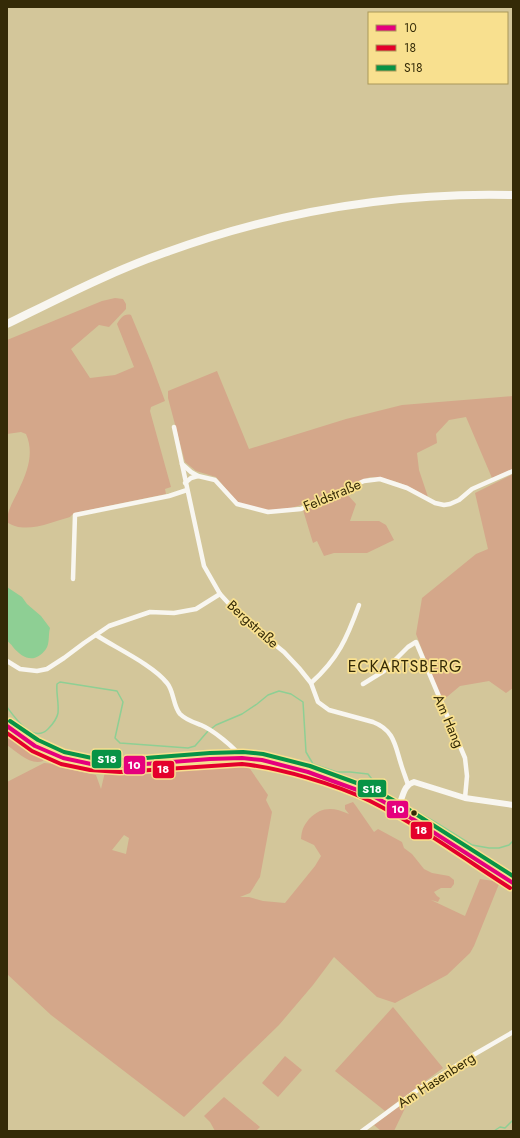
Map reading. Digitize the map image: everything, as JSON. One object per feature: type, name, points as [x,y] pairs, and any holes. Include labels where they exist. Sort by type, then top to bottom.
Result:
[{"type":"highway","points":[[7,324],[96,281],[162,253],[211,236],[268,220],[335,207],[386,200],[454,195],[513,194]]},
{"type":"main road","points":[[7,726],[23,739],[45,752],[63,758],[101,765],[120,767],[242,758],[274,763],[338,782],[399,804],[513,883]]},
{"type":"main road","points":[[399,804],[408,784],[414,782],[465,798],[513,805]]},
{"type":"street","name":"Bergstraße","points":[[174,428],[204,566],[220,594],[242,618],[284,652],[311,683],[318,702],[329,710],[373,722],[386,730],[394,740],[408,784]]},
{"type":"street","name":"Feldstraße","points":[[182,464],[198,476],[215,480],[236,504],[268,512],[301,509],[364,480],[380,479],[407,488],[435,503],[444,505],[450,504],[459,500],[472,489],[513,471]]},
{"type":"street","points":[[186,483],[191,478],[198,476]]},
{"type":"street","points":[[73,579],[75,515],[169,496],[187,490]]},
{"type":"street","points":[[7,661],[20,669],[37,671],[47,669],[109,626],[150,612],[174,613],[196,609],[220,594]]},
{"type":"street","points":[[311,683],[324,672],[347,638],[359,605]]},
{"type":"street","points":[[96,636],[158,673],[168,684],[179,713],[191,722],[205,727],[234,748],[242,758]]},
{"type":"street","name":"Am Hang","points":[[363,684],[384,671],[408,647],[416,642],[465,758],[467,776],[465,798]]},
{"type":"street","name":"Am Hasenberg","points":[[362,1131],[419,1089],[513,1032]]},
{"type":"shaded area","points":[[115,298],[123,299],[126,304],[126,309],[109,327],[99,325],[71,349],[90,378],[115,375],[134,367],[117,324],[124,316],[131,315],[165,401],[151,407],[150,411],[171,487],[165,489],[166,494],[74,513],[70,517],[47,524],[30,527],[14,526],[7,522],[7,517],[28,468],[30,447],[26,434],[21,432],[7,434],[7,340],[102,301]]},
{"type":"shaded area","points":[[217,371],[249,449],[346,419],[402,405],[513,396],[513,469],[492,478],[466,417],[449,420],[436,434],[437,443],[417,453],[419,470],[428,497],[408,486],[394,481],[370,477],[291,508],[271,510],[238,503],[216,477],[196,471],[185,462],[168,398],[168,391]]},
{"type":"shaded area","points":[[513,474],[513,688],[506,693],[489,681],[460,686],[442,701],[416,634],[422,598],[476,554],[488,549],[475,493]]},
{"type":"shaded area","points":[[344,491],[356,504],[350,521],[379,521],[386,525],[394,540],[367,553],[334,553],[324,556],[317,541],[313,543],[303,510]]},
{"type":"shaded area","points":[[7,587],[22,597],[27,604],[41,616],[50,628],[47,647],[38,657],[25,657],[7,640]]},
{"type":"shaded area","points":[[7,734],[44,757],[43,761],[34,762],[24,758],[7,745]]},
{"type":"shaded area","points":[[44,763],[55,764],[64,768],[96,775],[101,789],[105,772],[195,765],[246,763],[268,795],[266,800],[272,812],[260,877],[250,893],[240,897],[285,903],[315,866],[321,856],[314,845],[301,839],[302,830],[305,824],[314,815],[323,810],[333,809],[349,814],[345,809],[345,805],[353,802],[374,832],[378,829],[402,842],[404,848],[412,854],[424,869],[432,873],[449,876],[454,880],[454,884],[451,888],[441,888],[434,892],[440,898],[438,902],[431,900],[465,916],[480,879],[494,881],[499,884],[470,953],[447,975],[395,1003],[377,997],[334,957],[313,985],[279,1025],[184,1117],[51,1015],[7,974],[7,782]],"holes":[[[124,835],[129,838],[126,854],[112,850]]]},
{"type":"shaded area","points":[[393,1007],[443,1068],[385,1111],[335,1071]]},
{"type":"shaded area","points":[[285,1056],[302,1070],[278,1097],[262,1083]]},
{"type":"shaded area","points":[[224,1097],[260,1127],[256,1131],[215,1131],[210,1122],[204,1116]]},
{"type":"shaded area","points":[[405,1102],[407,1104],[394,1131],[381,1131],[374,1125]]},
{"type":"waterway","points":[[7,707],[25,728],[31,732],[42,733],[50,727],[57,715],[57,684],[60,682],[117,691],[123,702],[115,738],[120,743],[188,748],[195,746],[208,731]]},
{"type":"waterway","points":[[211,729],[216,725],[242,714],[268,695],[279,691],[291,694],[303,702],[306,752],[313,764],[337,772],[368,774],[382,792],[472,845],[499,848],[509,845],[513,841]]},
{"type":"waterway","points":[[494,1131],[500,1127],[505,1128],[513,1120]]},
{"type":"transit line","name":"S18","points":[[10,721],[38,740],[64,752],[92,758],[120,760],[243,752],[263,754],[310,766],[373,789],[400,804],[513,876]]},
{"type":"transit line","name":"10","points":[[7,726],[35,746],[63,758],[91,764],[120,766],[242,758],[262,760],[308,772],[371,795],[397,809],[513,883]]},
{"type":"transit line","name":"18","points":[[7,733],[32,751],[61,764],[90,770],[120,772],[242,764],[273,769],[324,783],[356,795],[388,810],[424,831],[510,888]]},
{"type":"district","name":"ECKARTSBERG","points":[[405,666]]}]
